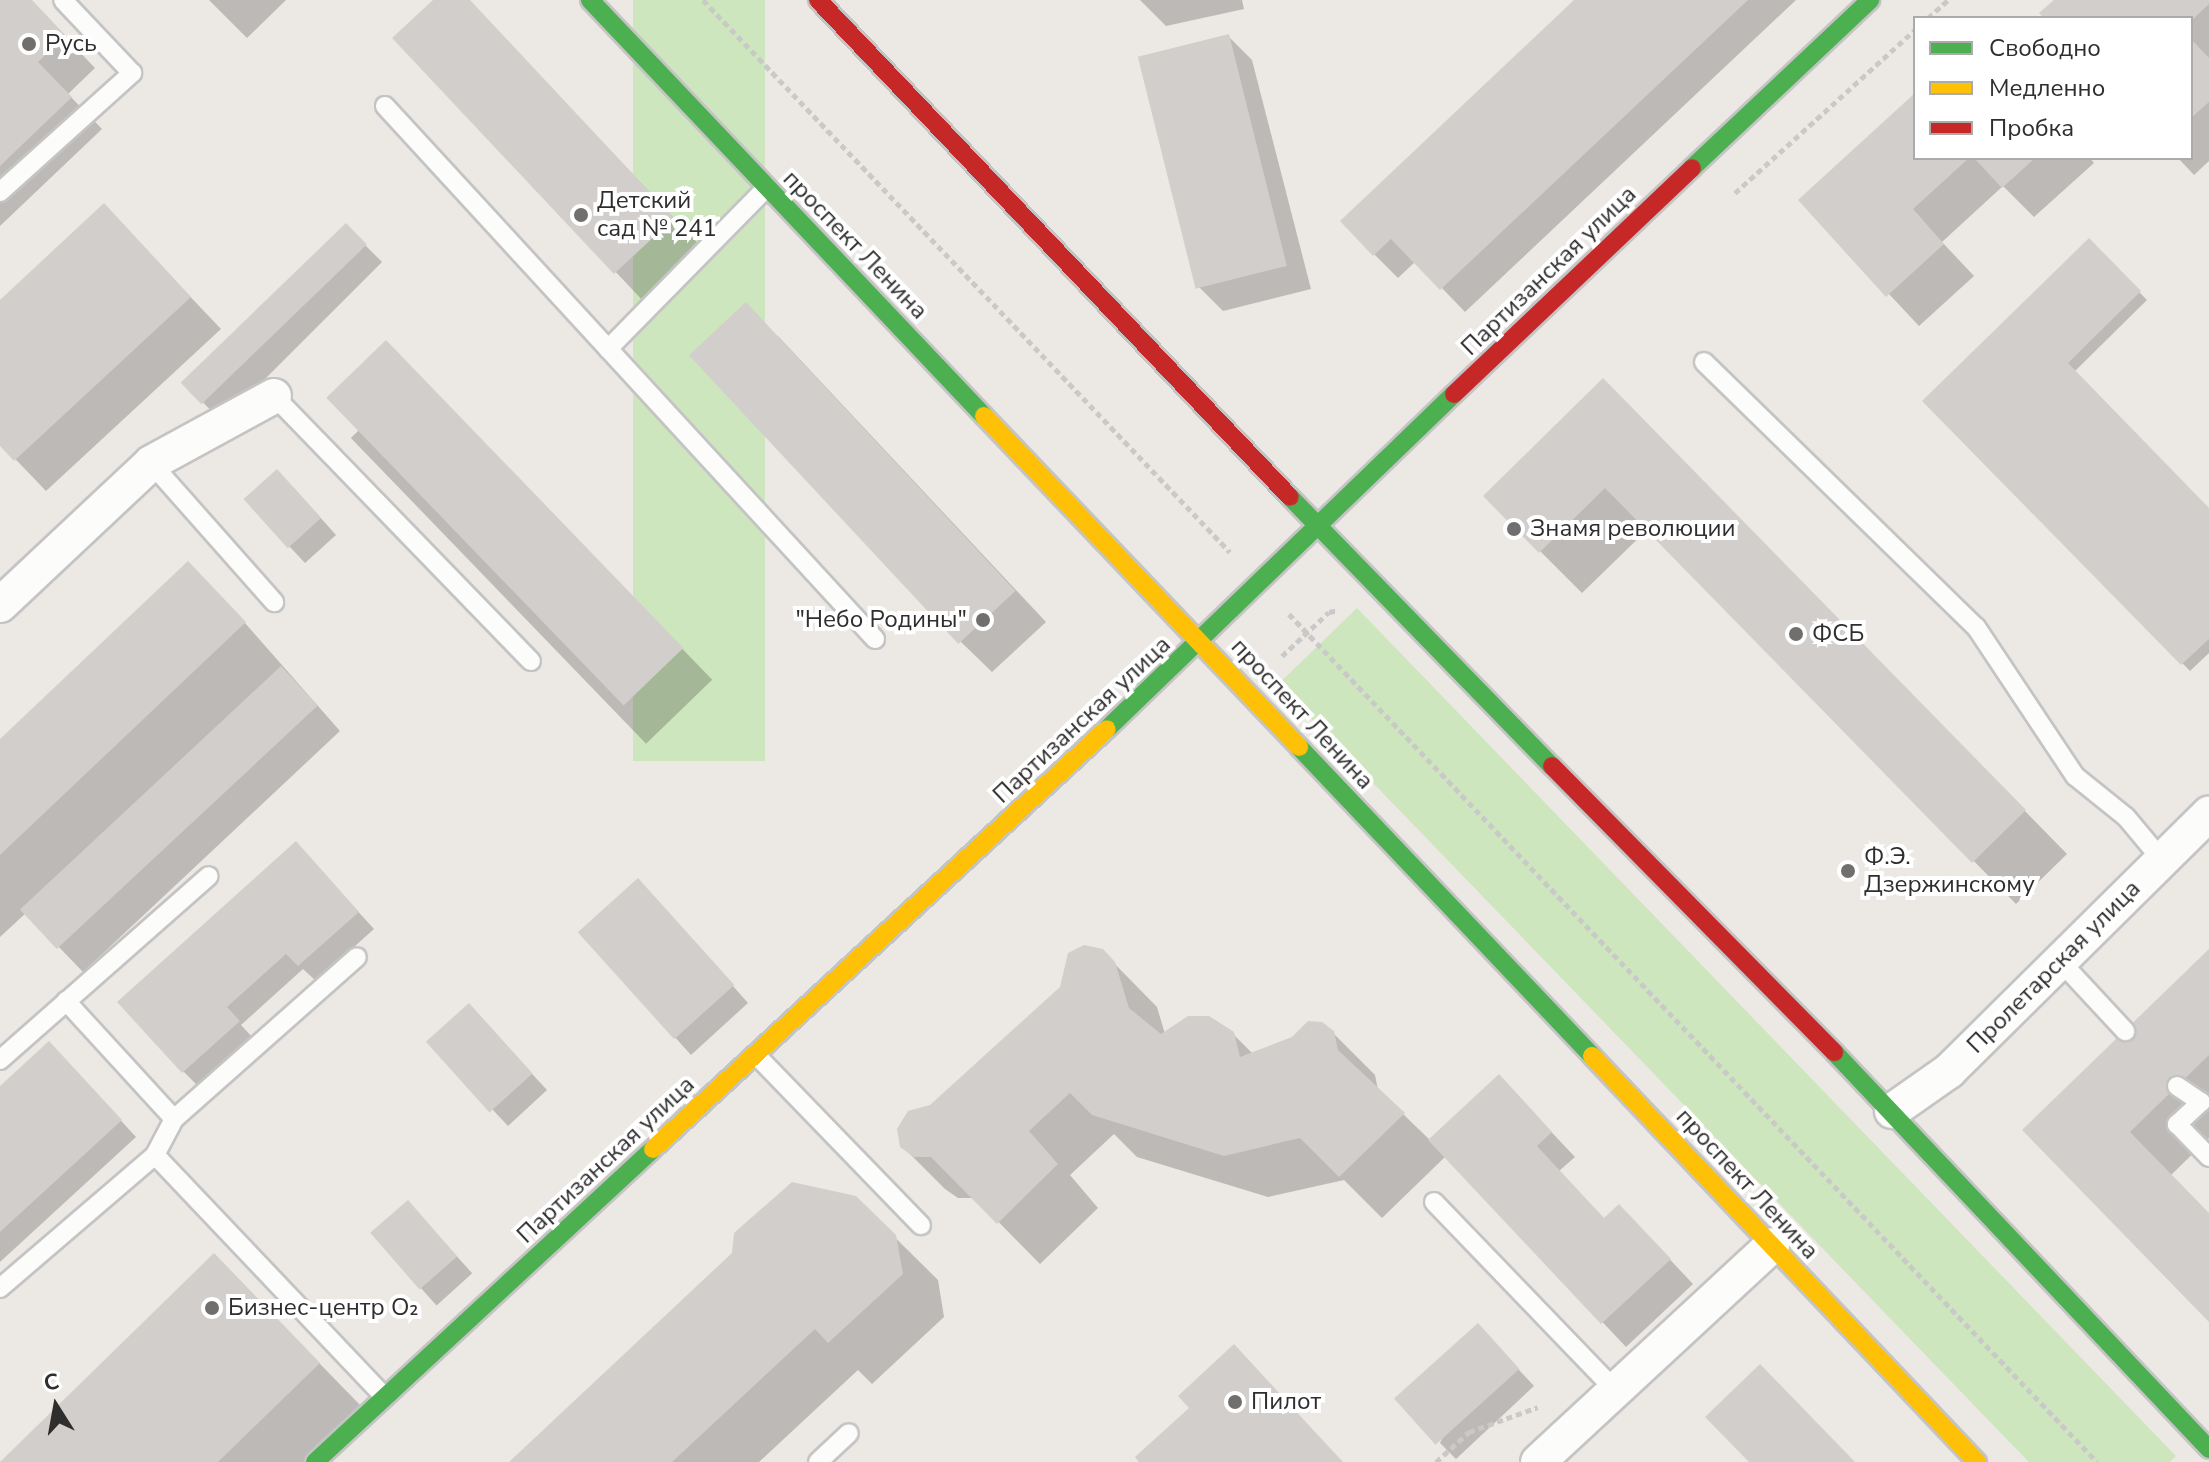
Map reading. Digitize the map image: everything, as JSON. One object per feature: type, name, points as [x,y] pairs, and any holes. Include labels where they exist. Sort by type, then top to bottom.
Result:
[{"type":"main road","name":"проспект Ленина","points":[[590,0],[1977,1462]]},
{"type":"main road","points":[[818,0],[1316,525],[1892,1111],[2209,1449]]},
{"type":"main road","name":"Партизанская улица","points":[[315,1462],[1201,642],[1316,525],[1870,0]]},
{"type":"street","points":[[0,605],[151,463],[274,396]]},
{"type":"street","name":"Пролетарская улица","points":[[1892,1111],[1949,1071],[2209,814]]},
{"type":"street","points":[[1538,1462],[1772,1245]]},
{"type":"lane","points":[[0,192],[132,73],[63,0]]},
{"type":"lane","points":[[385,106],[875,639]]},
{"type":"lane","points":[[608,349],[767,187]]},
{"type":"lane","points":[[1704,362],[1976,627],[2075,776],[2126,817],[2162,860]]},
{"type":"lane","points":[[274,396],[531,661]]},
{"type":"lane","points":[[151,463],[274,602]]},
{"type":"lane","points":[[0,1060],[209,876]]},
{"type":"lane","points":[[0,1288],[155,1155],[174,1119],[357,957]]},
{"type":"lane","points":[[2060,961],[2125,1031]]},
{"type":"lane","points":[[66,1001],[174,1119]]},
{"type":"lane","points":[[755,1054],[921,1225]]},
{"type":"lane","points":[[2177,1086],[2201,1102],[2177,1124],[2209,1157]]},
{"type":"lane","points":[[155,1155],[385,1397]]},
{"type":"lane","points":[[1434,1202],[1615,1390]]},
{"type":"lane","points":[[818,1462],[849,1433]]},
{"type":"path","points":[[703,0],[2097,1462]]},
{"type":"path","points":[[1930,16],[1948,0]]},
{"type":"path","points":[[1282,656],[1329,612],[1342,609]]},
{"type":"green space","points":[[633,0],[765,0],[765,761],[633,761]]},
{"type":"green space","points":[[1357,608],[2176,1456],[2170,1462],[2029,1462],[1278,684]]},
{"type":"building","points":[[0,0],[32,0],[66,36],[38,62],[72,97],[0,166]]},
{"type":"building","points":[[433,0],[470,0],[674,218],[614,274],[392,38]]},
{"type":"building","points":[[1574,0],[1748,0],[1440,290],[1391,239],[1373,256],[1340,221]]},
{"type":"building","points":[[2054,0],[2209,0],[2209,4],[2193,19],[2193,16],[2042,16],[2039,13]]},
{"type":"building","points":[[1229,34],[1287,266],[1196,289],[1138,57]]},
{"type":"building","points":[[2193,41],[2209,58],[2209,102],[2193,116]]},
{"type":"building","points":[[1913,95],[1913,160],[1967,160],[1913,209],[1944,244],[1886,297],[1798,200]]},
{"type":"building","points":[[1976,160],[2033,160],[2002,188]]},
{"type":"building","points":[[104,203],[191,297],[14,461],[0,446],[0,300]]},
{"type":"building","points":[[346,223],[367,245],[201,404],[181,383]]},
{"type":"building","points":[[2089,238],[2141,291],[2068,363],[2209,508],[2209,639],[2181,665],[1922,401]]},
{"type":"building","points":[[746,302],[1015,591],[958,644],[689,355]]},
{"type":"building","points":[[386,340],[683,648],[624,706],[326,398]]},
{"type":"building","name":"ФСБ","points":[[1603,378],[2026,810],[1972,863],[1605,488],[1539,553],[1483,496]]},
{"type":"building","points":[[277,469],[321,518],[288,548],[244,499]]},
{"type":"building","points":[[188,561],[246,622],[0,855],[0,739]]},
{"type":"building","points":[[281,666],[318,705],[57,949],[20,909]]},
{"type":"building","points":[[296,841],[359,912],[298,966],[286,954],[227,1007],[240,1021],[182,1073],[117,1002]]},
{"type":"building","points":[[638,878],[734,985],[674,1039],[578,932]]},
{"type":"building","points":[[1084,945],[1103,949],[1115,962],[1129,1008],[1161,1034],[1188,1016],[1209,1016],[1234,1032],[1240,1057],[1292,1037],[1308,1021],[1322,1022],[1334,1031],[1338,1050],[1405,1113],[1339,1177],[1300,1138],[1224,1156],[1092,1115],[1070,1093],[1029,1131],[1058,1164],[997,1224],[931,1157],[914,1157],[900,1147],[897,1129],[908,1111],[930,1105],[1060,987],[1068,953]]},
{"type":"building","points":[[2209,949],[2209,1055],[2130,1132],[2209,1213],[2209,1322],[2022,1130]]},
{"type":"building","points":[[469,1003],[533,1074],[489,1112],[426,1042]]},
{"type":"building","points":[[49,1041],[122,1120],[0,1232],[0,1086]]},
{"type":"building","points":[[1499,1074],[1552,1132],[1537,1146],[1604,1218],[1619,1204],[1671,1259],[1601,1324],[1428,1140]]},
{"type":"building","points":[[792,1182],[856,1196],[896,1235],[903,1274],[828,1343],[815,1329],[672,1462],[509,1462],[732,1253],[734,1233]]},
{"type":"building","points":[[408,1200],[457,1257],[419,1289],[370,1233]]},
{"type":"building","name":"Бизнес-центр O₂","points":[[214,1253],[320,1363],[218,1462],[0,1462]]},
{"type":"building","points":[[1478,1323],[1519,1369],[1436,1445],[1394,1399]]},
{"type":"building","name":"Пилот","points":[[1234,1344],[1343,1462],[1139,1462],[1135,1457],[1189,1408],[1178,1396]]},
{"type":"building","points":[[1760,1364],[1855,1462],[1749,1462],[1705,1417]]},
{"type":"traffic: fast","points":[[590,0],[984,416]]},
{"type":"traffic: fast","points":[[1692,168],[1870,0]]},
{"type":"traffic: fast","points":[[1107,729],[1454,394]]},
{"type":"traffic: fast","points":[[1290,497],[1552,766]]},
{"type":"traffic: fast","points":[[1299,747],[1592,1056]]},
{"type":"traffic: fast","points":[[1834,1052],[2209,1449]]},
{"type":"traffic: fast","points":[[315,1462],[653,1149]]},
{"type":"traffic: slow","points":[[984,416],[1299,747]]},
{"type":"traffic: slow","points":[[653,1149],[1107,729]]},
{"type":"traffic: slow","points":[[1592,1056],[1977,1462]]},
{"type":"traffic: jam","points":[[818,0],[1290,497]]},
{"type":"traffic: jam","points":[[1454,394],[1692,168]]},
{"type":"traffic: jam","points":[[1552,766],[1834,1052]]},
{"type":"place","name":"Русь","points":[[29,44]]},
{"type":"place","name":"Детский сад № 241","points":[[581,215]]},
{"type":"place","name":"Знамя революции","points":[[1514,529]]},
{"type":"place","name":"\"Небо Родины\"","points":[[983,620]]},
{"type":"place","name":"ФСБ","points":[[1796,634]]},
{"type":"place","name":"Ф.Э. Дзержинскому","points":[[1848,871]]},
{"type":"place","name":"Бизнес-центр O₂","points":[[212,1308]]},
{"type":"place","name":"Пилот","points":[[1235,1402]]}]
